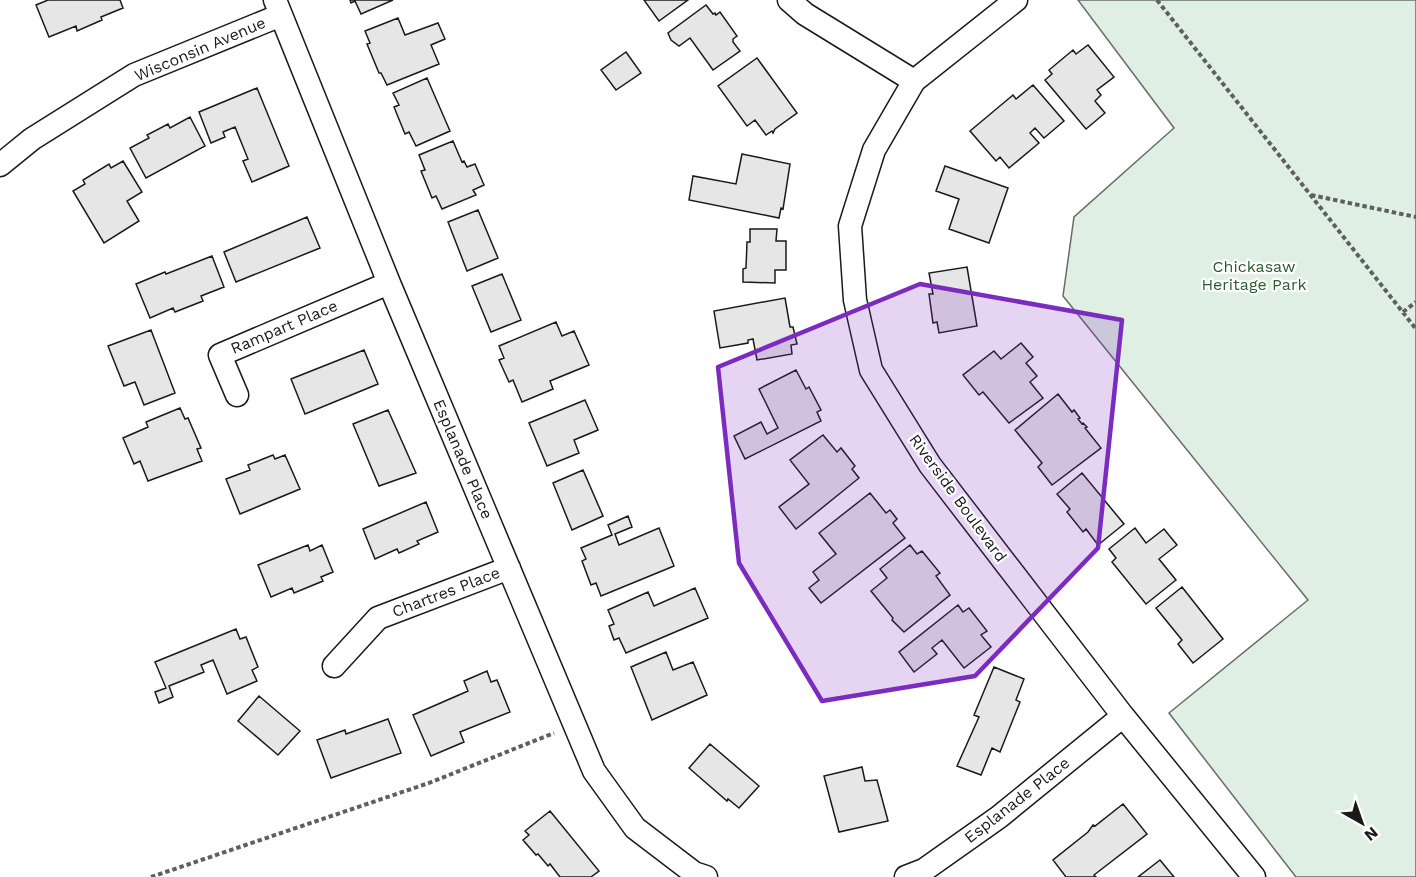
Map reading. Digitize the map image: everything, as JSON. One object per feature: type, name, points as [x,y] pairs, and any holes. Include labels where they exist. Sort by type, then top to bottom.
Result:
[{"type":"street","points":[[789,0],[805,14],[914,81]]},
{"type":"street","name":"Riverside Boulevard","points":[[1016,0],[914,81],[874,150],[850,226],[855,300],[871,370],[930,465],[1123,716],[1254,877]]},
{"type":"street","name":"Wisconsin Avenue","points":[[0,165],[32,140],[134,75],[278,8]]},
{"type":"street","name":"Esplanade Place","points":[[278,8],[389,283],[594,771],[635,828],[694,873],[706,877]]},
{"type":"street","name":"Rampart Place","points":[[237,395],[220,354],[389,283]]},
{"type":"street","name":"Chartres Place","points":[[334,666],[378,618],[509,568]]},
{"type":"street","name":"Esplanade Place","points":[[906,877],[924,870],[999,817],[1123,716]]},
{"type":"path","points":[[1157,0],[1416,329]]},
{"type":"path","points":[[1310,195],[1416,217]]},
{"type":"path","points":[[1403,312],[1416,302]]},
{"type":"path","points":[[151,877],[429,783],[575,725]]},
{"type":"highlighted area","points":[[920,284],[1122,320],[1098,548],[975,676],[822,701],[739,563],[718,367]]},
{"type":"green space","name":"Chickasaw Heritage Park","points":[[1078,0],[1416,0],[1416,877],[1296,877],[1169,713],[1308,600],[1063,296],[1074,217],[1174,128]]},
{"type":"building","points":[[48,0],[120,0],[123,8],[77,31],[76,26],[49,37],[36,5]]},
{"type":"building","points":[[350,0],[393,0],[361,14],[355,1],[351,3]]},
{"type":"building","points":[[644,0],[688,0],[659,21]]},
{"type":"building","points":[[706,5],[713,14],[720,12],[737,36],[733,42],[740,51],[713,70],[690,38],[679,46],[671,40],[668,33]]},
{"type":"building","points":[[398,18],[405,35],[438,23],[445,39],[431,45],[439,64],[387,85],[379,73],[367,44],[370,43],[365,31]]},
{"type":"building","points":[[1088,45],[1114,77],[1097,90],[1101,95],[1095,101],[1105,113],[1086,129],[1045,80],[1052,74],[1049,70],[1073,50],[1076,54]]},
{"type":"building","points":[[626,52],[641,73],[616,90],[601,70]]},
{"type":"building","points":[[757,58],[797,113],[773,133],[772,131],[766,135],[755,120],[747,126],[718,86]]},
{"type":"building","points":[[427,78],[450,131],[416,146],[409,132],[405,134],[394,107],[399,105],[393,93]]},
{"type":"building","points":[[1033,85],[1064,121],[1044,138],[1035,128],[1030,133],[1039,143],[1009,168],[1000,157],[996,161],[970,131],[1013,95],[1016,99]]},
{"type":"building","points":[[257,88],[289,166],[252,182],[243,161],[248,159],[235,127],[223,132],[225,137],[211,143],[199,112]]},
{"type":"building","points":[[190,117],[205,146],[146,178],[130,148],[149,138],[147,135],[168,124],[170,128]]},
{"type":"building","points":[[453,141],[462,162],[464,161],[467,167],[475,164],[484,185],[473,190],[476,195],[442,209],[436,196],[432,198],[421,171],[425,170],[419,155]]},
{"type":"building","points":[[742,154],[790,164],[783,209],[781,208],[779,218],[689,200],[693,176],[736,184]]},
{"type":"building","points":[[123,161],[142,192],[127,201],[139,221],[104,243],[73,191],[85,184],[83,180],[109,164],[111,168]]},
{"type":"building","points":[[945,166],[1008,188],[989,243],[949,229],[959,199],[936,191]]},
{"type":"building","points":[[478,210],[498,258],[467,271],[448,222]]},
{"type":"building","points":[[307,217],[320,248],[236,282],[224,252]]},
{"type":"building","points":[[750,229],[777,229],[776,241],[786,241],[786,270],[775,270],[775,283],[743,282]]},
{"type":"building","points":[[212,256],[224,287],[201,296],[203,301],[175,312],[173,308],[150,318],[136,284]]},
{"type":"building","points":[[967,267],[977,326],[939,333],[937,322],[933,323],[929,294],[933,294],[929,273]]},
{"type":"building","points":[[502,274],[521,320],[491,332],[472,286]]},
{"type":"building","points":[[785,298],[790,327],[793,327],[797,344],[791,345],[792,354],[757,360],[753,339],[748,340],[748,343],[720,348],[714,311]]},
{"type":"building","points":[[556,322],[562,336],[574,331],[589,365],[550,381],[553,389],[522,402],[513,380],[509,382],[499,360],[504,358],[499,346]]},
{"type":"building","points":[[151,330],[175,393],[144,405],[135,382],[124,386],[108,346]]},
{"type":"building","points":[[1021,343],[1033,357],[1026,363],[1037,376],[1030,382],[1043,398],[1009,423],[983,392],[979,395],[963,375],[994,351],[1001,359]]},
{"type":"building","points":[[364,350],[378,384],[305,414],[291,379]]},
{"type":"building","points":[[796,370],[806,389],[809,387],[821,410],[817,412],[821,421],[745,459],[734,436],[761,422],[767,434],[778,428],[759,389]]},
{"type":"building","points":[[1058,394],[1072,412],[1074,410],[1080,418],[1078,419],[1087,427],[1085,428],[1101,448],[1052,485],[1038,467],[1042,463],[1015,430]]},
{"type":"building","points":[[585,400],[598,430],[574,440],[579,453],[547,466],[529,423]]},
{"type":"building","points":[[180,408],[185,419],[188,418],[201,448],[197,449],[202,461],[148,481],[140,461],[134,464],[123,438],[148,427],[146,422]]},
{"type":"building","points":[[388,410],[416,473],[379,486],[353,424]]},
{"type":"building","points":[[823,435],[837,452],[841,448],[855,466],[852,469],[859,478],[796,529],[779,507],[809,484],[790,460]]},
{"type":"building","points":[[273,455],[275,459],[285,455],[300,489],[240,514],[226,479],[250,470],[248,465]]},
{"type":"building","points":[[583,470],[603,516],[572,530],[553,483]]},
{"type":"building","points":[[1082,473],[1124,524],[1098,545],[1086,529],[1083,532],[1067,512],[1070,509],[1057,494]]},
{"type":"building","points":[[870,493],[886,513],[890,510],[897,519],[893,523],[905,538],[821,603],[809,588],[819,580],[813,572],[836,554],[819,533]]},
{"type":"building","points":[[426,502],[438,532],[417,541],[419,544],[399,553],[397,549],[375,559],[363,529]]},
{"type":"building","points":[[628,516],[632,527],[615,534],[619,545],[659,528],[674,566],[601,596],[596,583],[591,585],[582,561],[586,559],[581,548],[612,535],[608,525]]},
{"type":"building","points":[[1135,528],[1146,543],[1164,529],[1177,545],[1159,559],[1176,580],[1146,604],[1112,562],[1116,558],[1109,549]]},
{"type":"building","points":[[308,545],[310,551],[322,545],[333,572],[321,577],[323,581],[294,593],[292,588],[271,597],[258,565]]},
{"type":"building","points":[[910,545],[917,554],[922,551],[940,573],[936,576],[950,595],[904,632],[892,620],[893,618],[871,591],[887,578],[880,569]]},
{"type":"building","points":[[1182,587],[1223,639],[1193,663],[1178,644],[1182,640],[1156,608]]},
{"type":"building","points":[[695,588],[708,618],[626,653],[619,638],[614,640],[609,626],[614,624],[608,610],[648,592],[654,606]]},
{"type":"building","points":[[958,605],[963,612],[969,608],[987,631],[981,635],[991,647],[964,668],[942,640],[932,648],[937,654],[914,672],[899,652]]},
{"type":"building","points":[[236,629],[240,639],[246,637],[258,667],[252,670],[257,681],[227,694],[213,660],[201,665],[204,672],[169,686],[173,697],[159,703],[155,692],[166,688],[155,662]]},
{"type":"building","points":[[666,652],[673,670],[693,662],[707,695],[652,720],[631,667]]},
{"type":"building","points":[[994,667],[1024,679],[1016,700],[1020,702],[1000,752],[992,748],[981,775],[957,766],[979,717],[974,715]]},
{"type":"building","points":[[487,671],[491,682],[497,680],[510,712],[460,732],[464,742],[431,756],[413,715],[468,691],[464,681]]},
{"type":"building","points":[[259,696],[300,731],[278,755],[238,721]]},
{"type":"building","points":[[388,719],[401,753],[331,778],[317,740],[345,730],[346,734]]},
{"type":"building","points":[[710,744],[759,786],[739,808],[728,799],[727,801],[689,768]]},
{"type":"building","points":[[862,767],[865,781],[877,780],[888,821],[839,832],[824,776]]},
{"type":"building","points":[[1123,804],[1147,834],[1094,875],[1096,877],[1066,877],[1053,860],[1088,832],[1093,825],[1095,826]]},
{"type":"building","points":[[550,811],[599,871],[591,877],[560,877],[550,864],[548,866],[523,840],[529,835],[525,831]]},
{"type":"building","points":[[1160,860],[1174,877],[1138,877]]}]
